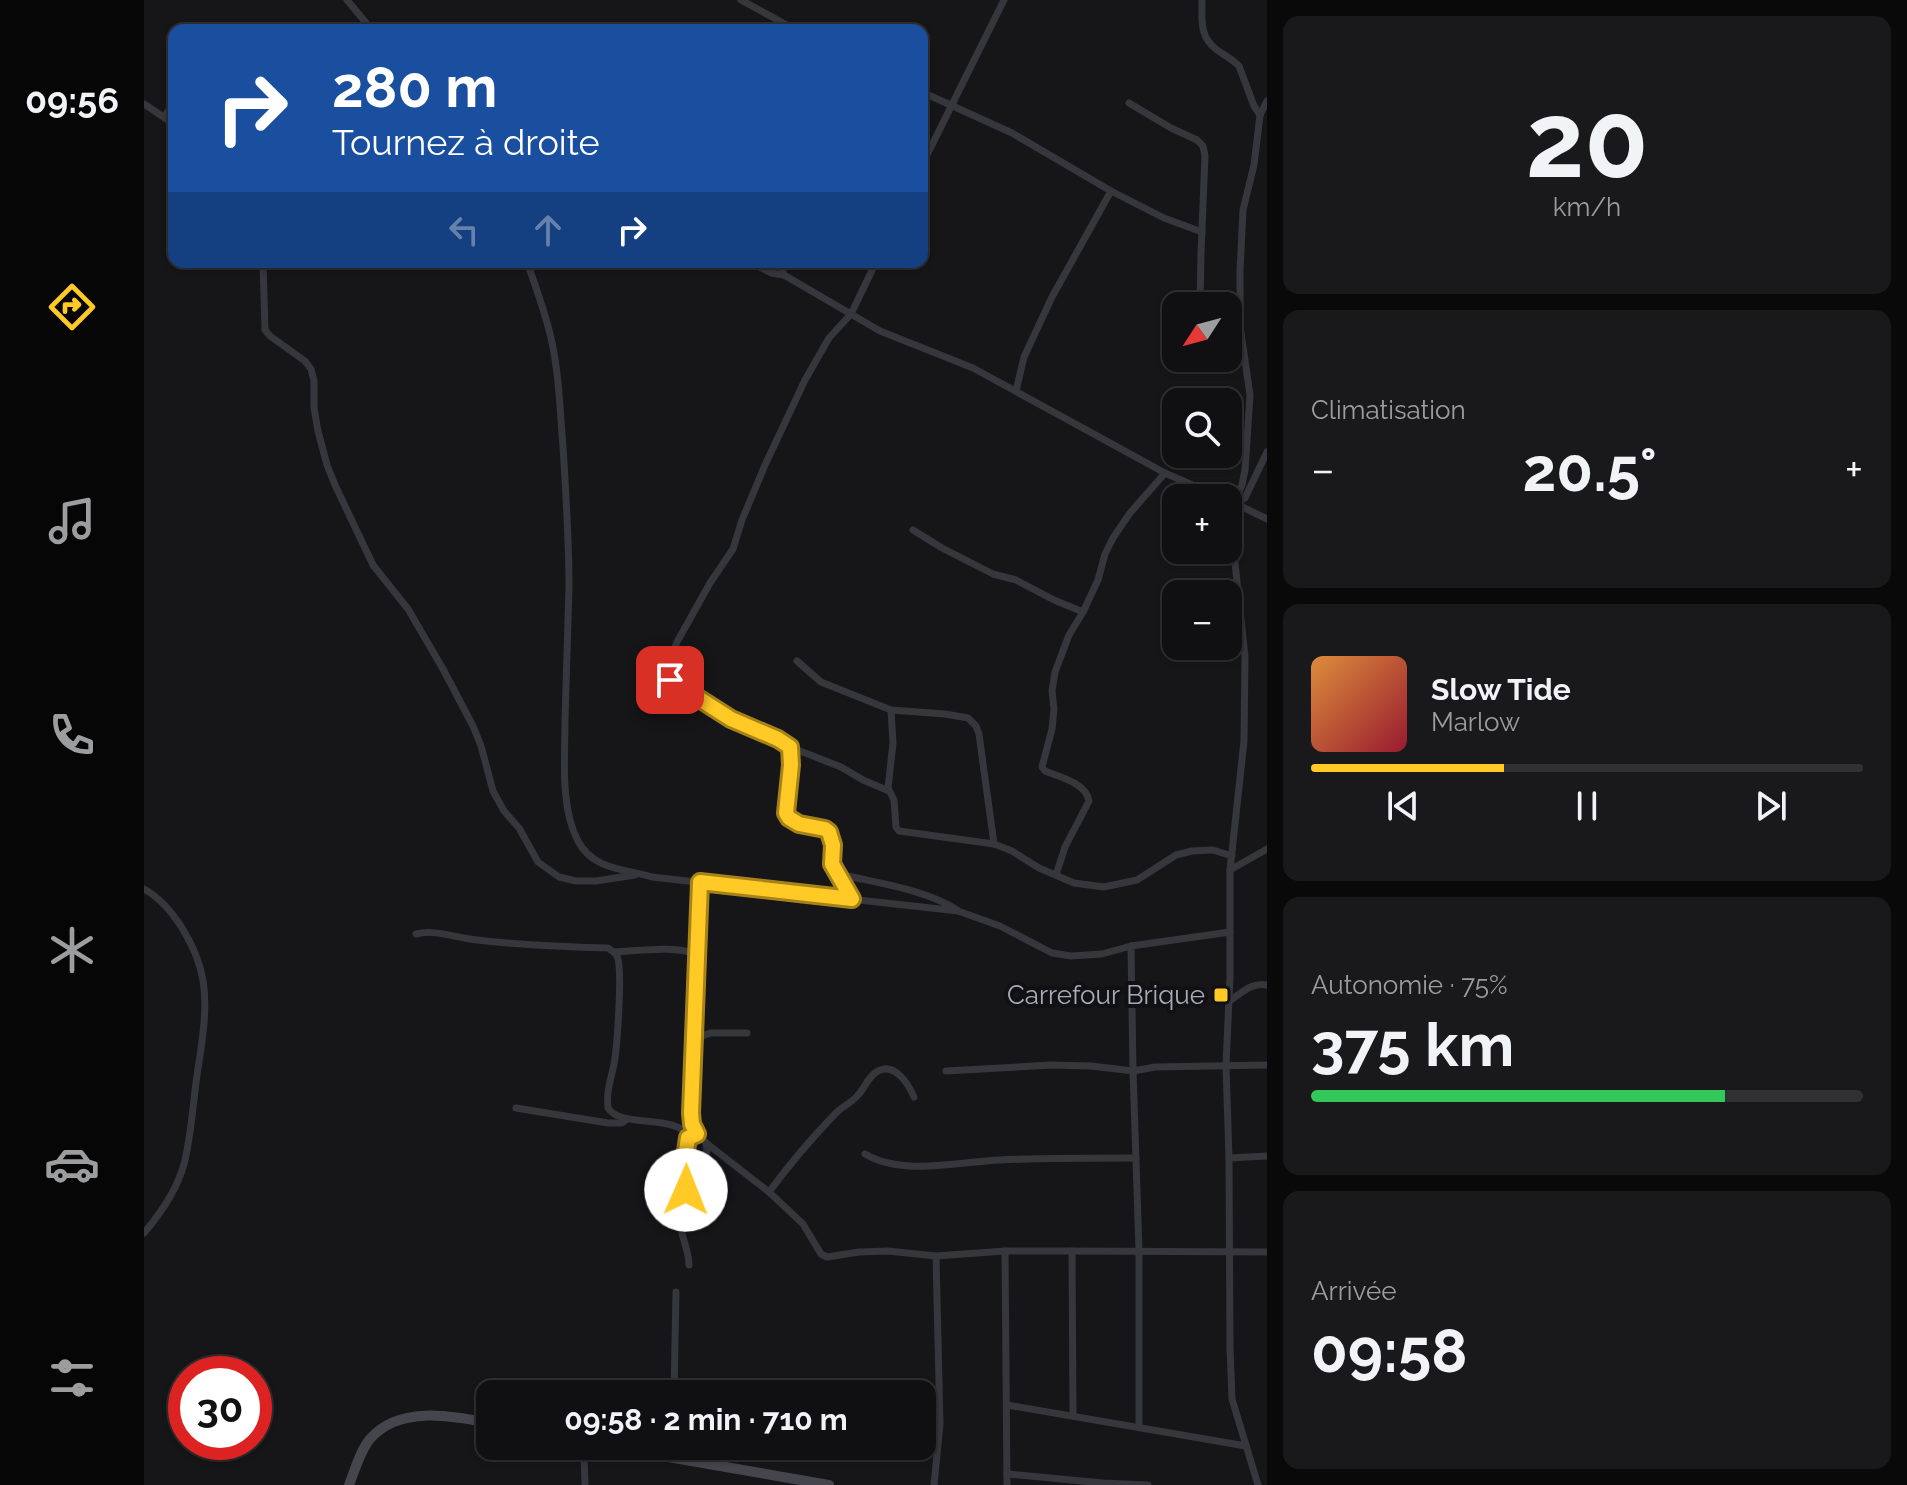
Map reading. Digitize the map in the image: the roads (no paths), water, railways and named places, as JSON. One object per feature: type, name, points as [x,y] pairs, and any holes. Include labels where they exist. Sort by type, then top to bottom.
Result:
[{"type":"street","points":[[347,0],[367,24]]},
{"type":"street","points":[[741,0],[785,24]]},
{"type":"street","points":[[928,153],[1004,0]]},
{"type":"street","points":[[1202,0],[1205,37],[1239,66],[1260,115]]},
{"type":"street","points":[[928,95],[1012,133],[1164,218],[1202,232]]},
{"type":"street","points":[[1240,292],[1243,210],[1254,165],[1260,115],[1267,101]]},
{"type":"street","points":[[1129,103],[1203,146],[1200,292]]},
{"type":"street","points":[[144,104],[168,120]]},
{"type":"street","points":[[164,117],[168,111]]},
{"type":"street","points":[[1016,391],[1024,357],[1052,297],[1111,191]]},
{"type":"street","points":[[263,268],[265,330],[311,369],[318,431],[335,485],[373,565],[422,631],[466,712],[481,746],[493,791],[504,811],[519,828],[538,862],[559,877],[596,881],[641,873]]},
{"type":"street","points":[[529,268],[546,318],[556,366],[567,501],[569,586],[565,764],[570,818],[580,845],[598,862],[652,877],[958,911],[1000,926],[1052,953],[1071,956],[1102,954],[1131,946],[1230,932]]},
{"type":"street","points":[[761,268],[784,275],[880,331],[973,368],[1190,484]]},
{"type":"street","points":[[782,268],[784,275]]},
{"type":"street","points":[[873,268],[851,314],[829,338],[805,380],[759,479],[733,549],[677,642],[667,675],[670,680],[731,719],[889,791]]},
{"type":"street","points":[[1240,484],[1245,470],[1250,395],[1242,340]]},
{"type":"street","points":[[1242,500],[1267,452]]},
{"type":"street","points":[[1056,875],[1065,847],[1089,801],[1088,794],[1082,788],[1042,767],[1052,729],[1055,672],[1069,635],[1098,580],[1113,538],[1165,473]]},
{"type":"street","points":[[1242,505],[1267,519]]},
{"type":"street","points":[[913,530],[993,574],[1016,580],[1083,612]]},
{"type":"street","points":[[1235,564],[1245,657],[1244,741],[1230,870],[1226,1065],[1228,1253],[1232,1399],[1258,1485]]},
{"type":"street","points":[[797,661],[821,682],[891,710],[968,718],[979,734],[994,844]]},
{"type":"street","points":[[891,710],[893,743],[888,788],[894,800],[899,831],[994,844],[1074,883],[1104,887],[1137,880],[1176,855],[1192,851],[1213,850],[1232,856]]},
{"type":"street","points":[[790,747],[786,813],[792,821],[829,832],[833,845],[832,864],[852,899]]},
{"type":"street","points":[[1230,870],[1267,849]]},
{"type":"street","points":[[837,873],[919,894],[947,903],[958,911]]},
{"type":"street","points":[[700,882],[692,1124],[706,1143],[769,1192],[803,1224],[821,1254],[827,1257],[888,1251],[936,1256],[1005,1251],[1267,1252]]},
{"type":"street","points":[[144,889],[167,907],[193,950],[202,979],[205,1014],[184,1165],[159,1215],[144,1233]]},
{"type":"street","points":[[416,934],[426,931],[555,947],[608,948],[614,952],[620,969],[619,995],[614,1062],[607,1101],[612,1113],[627,1119],[654,1121],[675,1127],[687,1135],[681,1165],[686,1190],[680,1218],[689,1265]]},
{"type":"street","points":[[1131,946],[1139,1251],[1139,1427]]},
{"type":"street","points":[[614,952],[662,950],[698,955]]},
{"type":"street","points":[[1229,1001],[1250,986],[1267,985]]},
{"type":"street","points":[[695,1039],[710,1033],[747,1033]]},
{"type":"street","points":[[946,1071],[1051,1065],[1133,1071],[1155,1067],[1267,1065]]},
{"type":"street","points":[[769,1192],[833,1115],[857,1098],[877,1071],[886,1069],[897,1073],[910,1087],[914,1097]]},
{"type":"street","points":[[516,1108],[608,1123],[622,1123],[627,1119]]},
{"type":"street","points":[[688,1138],[697,1134]]},
{"type":"street","points":[[686,1151],[694,1159],[701,1158],[707,1152],[706,1143]]},
{"type":"street","points":[[865,1154],[875,1160],[908,1166],[996,1160],[1136,1158]]},
{"type":"street","points":[[1229,1158],[1267,1156]]},
{"type":"street","points":[[1005,1251],[1007,1485]]},
{"type":"street","points":[[1072,1251],[1073,1415]]},
{"type":"street","points":[[934,1485],[940,1424],[936,1256]]},
{"type":"street","points":[[674,1380],[676,1292]]},
{"type":"street","points":[[1007,1405],[1246,1446]]},
{"type":"street","points":[[349,1485],[368,1442],[392,1422],[434,1416],[476,1420]]},
{"type":"street","points":[[584,1460],[585,1485]]},
{"type":"street","points":[[686,1460],[829,1485]]},
{"type":"street","points":[[1007,1474],[1148,1485]]},
{"type":"place","name":"Carrefour Brique","points":[[1221,995]]}]
